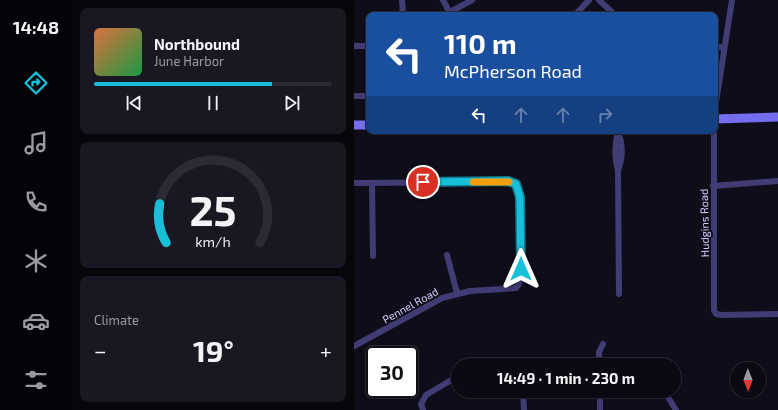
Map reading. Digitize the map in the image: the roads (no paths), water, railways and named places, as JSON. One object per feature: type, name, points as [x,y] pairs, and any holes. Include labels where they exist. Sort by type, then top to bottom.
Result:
[{"type":"main road","points":[[718,119],[778,117]]},
{"type":"main road","points":[[354,125],[366,125]]},
{"type":"street","points":[[402,0],[403,12]]},
{"type":"street","points":[[443,0],[449,12]]},
{"type":"street","points":[[453,12],[472,0]]},
{"type":"street","points":[[578,12],[589,0]]},
{"type":"street","points":[[599,0],[612,12]]},
{"type":"street","points":[[718,89],[732,0]]},
{"type":"street","points":[[354,46],[366,46]]},
{"type":"street","points":[[718,47],[724,48]]},
{"type":"street","points":[[354,96],[366,96]]},
{"type":"street","points":[[617,134],[616,155],[618,170],[619,294]]},
{"type":"street","name":"Hudgins Road","points":[[714,134],[714,303],[716,314],[778,314]]},
{"type":"street","name":"Pennel Road","points":[[354,346],[375,336],[433,302],[457,293],[516,288],[519,284],[521,261],[520,197],[516,184],[508,181],[372,183]]},
{"type":"street","points":[[713,186],[778,181]]},
{"type":"street","points":[[354,183],[372,183],[373,256]]},
{"type":"street","points":[[447,255],[457,293]]},
{"type":"street","points":[[599,358],[599,352],[603,344]]},
{"type":"street","points":[[423,410],[421,404],[426,395],[451,380]]},
{"type":"street","points":[[524,398],[524,410]]},
{"type":"street","points":[[600,398],[600,410]]},
{"type":"street","points":[[668,398],[676,410]]}]
